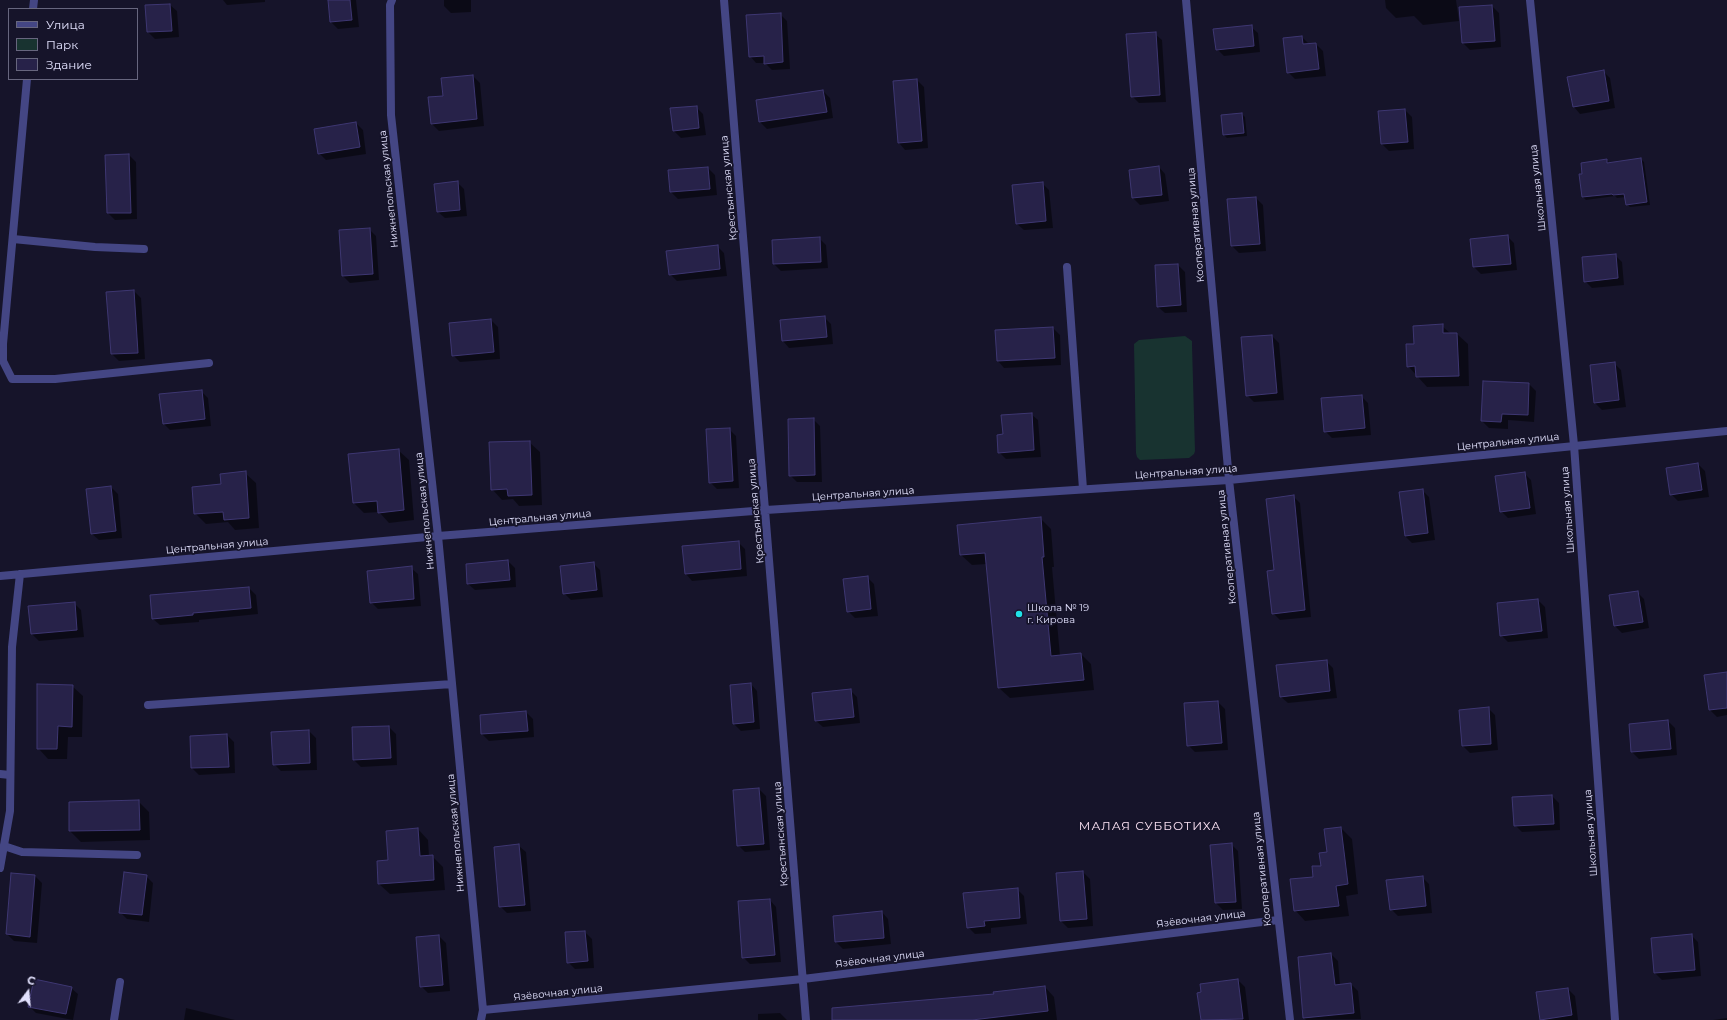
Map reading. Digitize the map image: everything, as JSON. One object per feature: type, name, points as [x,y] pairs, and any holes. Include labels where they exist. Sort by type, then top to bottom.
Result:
[{"type":"street","name":"Нижнепольская улица","points":[[392,0],[390,5],[391,115],[438,536],[484,1010],[481,1020]]},
{"type":"street","name":"Крестьянская улица","points":[[724,0],[806,1020]]},
{"type":"street","name":"Кооперативная улица","points":[[1186,0],[1229,480],[1290,1020]]},
{"type":"street","name":"Школьная улица","points":[[1530,0],[1574,445],[1614,1020]]},
{"type":"street","points":[[27,80],[3,344],[3,361],[12,379],[55,380],[209,363]]},
{"type":"street","points":[[12,240],[95,247],[144,249]]},
{"type":"street","points":[[1067,267],[1083,489]]},
{"type":"street","name":"Центральная улица","points":[[0,576],[438,536],[766,510],[1229,480],[1727,431]]},
{"type":"street","points":[[0,868],[10,810],[12,647],[20,574]]},
{"type":"street","points":[[148,706],[452,684]]},
{"type":"street","points":[[0,774],[10,775]]},
{"type":"street","points":[[4,846],[22,852],[137,855]]},
{"type":"street","name":"Язёвочная улица","points":[[484,1010],[803,979],[1278,920]]},
{"type":"street","points":[[114,1020],[120,982]]},
{"type":"green space","points":[[1185,336],[1192,341],[1194,454],[1189,458],[1140,460],[1136,453],[1134,344],[1139,340]]},
{"type":"building","points":[[328,0],[350,0],[352,20],[330,22]]},
{"type":"building","points":[[170,4],[172,31],[147,32],[145,5]]},
{"type":"building","points":[[1492,5],[1495,41],[1462,43],[1459,7]]},
{"type":"building","points":[[781,13],[783,62],[764,64],[764,56],[749,57],[746,15]]},
{"type":"building","points":[[1252,25],[1254,46],[1216,50],[1213,29]]},
{"type":"building","points":[[1156,32],[1160,95],[1131,97],[1126,34]]},
{"type":"building","points":[[1302,36],[1303,44],[1316,43],[1319,69],[1287,73],[1283,38]]},
{"type":"building","points":[[1604,70],[1609,101],[1573,107],[1567,77]]},
{"type":"building","points":[[473,75],[477,119],[431,124],[428,97],[443,96],[441,78]]},
{"type":"building","points":[[917,79],[922,141],[898,143],[893,81]]},
{"type":"building","points":[[823,90],[827,112],[759,122],[756,100]]},
{"type":"building","points":[[697,106],[699,128],[673,131],[670,108]]},
{"type":"building","points":[[1405,109],[1408,142],[1381,144],[1378,111]]},
{"type":"building","points":[[1242,113],[1244,133],[1223,135],[1221,115]]},
{"type":"building","points":[[356,122],[360,147],[318,154],[314,129]]},
{"type":"building","points":[[129,154],[131,213],[107,213],[105,155]]},
{"type":"building","points":[[1641,158],[1647,202],[1626,205],[1624,194],[1582,197],[1579,174],[1582,174],[1581,163],[1607,159],[1607,163]]},
{"type":"building","points":[[1159,166],[1162,195],[1132,198],[1129,170]]},
{"type":"building","points":[[708,167],[710,189],[670,192],[668,170]]},
{"type":"building","points":[[458,181],[460,210],[437,212],[434,184]]},
{"type":"building","points":[[1043,182],[1046,221],[1016,224],[1012,185]]},
{"type":"building","points":[[1256,197],[1260,244],[1231,246],[1227,199]]},
{"type":"building","points":[[370,228],[373,274],[342,276],[339,230]]},
{"type":"building","points":[[1508,235],[1511,264],[1473,267],[1470,239]]},
{"type":"building","points":[[820,237],[821,262],[773,264],[772,240]]},
{"type":"building","points":[[718,245],[720,269],[669,275],[666,251]]},
{"type":"building","points":[[1616,254],[1618,278],[1584,282],[1582,257]]},
{"type":"building","points":[[1178,264],[1181,305],[1157,307],[1155,265]]},
{"type":"building","points":[[134,290],[138,353],[111,354],[106,292]]},
{"type":"building","points":[[825,316],[827,337],[782,341],[780,320]]},
{"type":"building","points":[[491,319],[494,352],[452,356],[449,323]]},
{"type":"building","points":[[1443,324],[1443,333],[1457,333],[1459,376],[1416,377],[1415,366],[1407,367],[1406,344],[1414,344],[1413,326]]},
{"type":"building","points":[[1053,327],[1055,358],[997,361],[995,330]]},
{"type":"building","points":[[1272,335],[1277,393],[1246,396],[1241,337]]},
{"type":"building","points":[[1615,362],[1619,400],[1594,403],[1590,365]]},
{"type":"building","points":[[1483,381],[1529,383],[1528,415],[1502,414],[1501,422],[1481,421]]},
{"type":"building","points":[[202,390],[205,419],[163,424],[159,394]]},
{"type":"building","points":[[1362,395],[1365,428],[1324,432],[1321,398]]},
{"type":"building","points":[[1032,413],[1034,450],[998,453],[997,435],[1003,434],[1001,415]]},
{"type":"building","points":[[814,418],[815,475],[789,476],[788,419]]},
{"type":"building","points":[[730,428],[733,481],[709,483],[706,429]]},
{"type":"building","points":[[530,441],[532,495],[508,496],[507,489],[491,490],[489,442]]},
{"type":"building","points":[[399,449],[404,510],[378,513],[377,501],[353,503],[348,454]]},
{"type":"building","points":[[1698,463],[1702,490],[1670,495],[1666,468]]},
{"type":"building","points":[[246,471],[249,518],[224,520],[223,512],[194,514],[192,487],[221,484],[220,474]]},
{"type":"building","points":[[1525,472],[1530,508],[1500,512],[1495,476]]},
{"type":"building","points":[[111,486],[116,531],[91,534],[86,489]]},
{"type":"building","points":[[1423,489],[1428,533],[1405,536],[1399,492]]},
{"type":"building","points":[[1294,495],[1305,610],[1272,614],[1267,571],[1274,570],[1266,499]]},
{"type":"building","name":"Школа № 19 г. Кирова","points":[[1041,517],[1044,557],[1042,557],[1051,656],[1081,653],[1084,680],[998,688],[985,553],[960,555],[957,525]]},
{"type":"building","points":[[739,541],[741,569],[685,574],[682,546]]},
{"type":"building","points":[[508,560],[510,580],[467,584],[466,564]]},
{"type":"building","points":[[594,562],[597,590],[563,594],[560,566]]},
{"type":"building","points":[[412,566],[414,599],[370,603],[367,571]]},
{"type":"building","points":[[868,576],[871,609],[847,612],[843,579]]},
{"type":"building","points":[[249,587],[251,608],[193,613],[193,615],[152,619],[150,595]]},
{"type":"building","points":[[1638,591],[1643,622],[1614,626],[1609,595]]},
{"type":"building","points":[[1538,599],[1542,631],[1500,636],[1497,603]]},
{"type":"building","points":[[75,602],[77,630],[31,634],[28,606]]},
{"type":"building","points":[[1327,660],[1330,691],[1280,697],[1276,665]]},
{"type":"building","points":[[1727,672],[1727,708],[1709,710],[1704,675]]},
{"type":"building","points":[[751,683],[754,722],[733,724],[730,685]]},
{"type":"building","points":[[37,684],[73,685],[72,727],[58,726],[57,749],[37,749]]},
{"type":"building","points":[[851,689],[854,717],[815,721],[812,693]]},
{"type":"building","points":[[1218,701],[1222,743],[1187,746],[1184,703]]},
{"type":"building","points":[[1489,707],[1491,744],[1462,746],[1459,710]]},
{"type":"building","points":[[526,711],[528,731],[481,734],[480,715]]},
{"type":"building","points":[[1668,720],[1671,749],[1631,752],[1629,724]]},
{"type":"building","points":[[389,726],[391,758],[353,760],[352,727]]},
{"type":"building","points":[[309,730],[310,763],[273,765],[271,732]]},
{"type":"building","points":[[227,734],[229,767],[191,768],[190,736]]},
{"type":"building","points":[[759,788],[764,844],[737,846],[733,790]]},
{"type":"building","points":[[1552,795],[1554,824],[1514,826],[1512,797]]},
{"type":"building","points":[[139,800],[140,830],[69,831],[69,802]]},
{"type":"building","points":[[1341,827],[1348,884],[1336,886],[1339,906],[1294,911],[1290,879],[1313,877],[1312,866],[1321,866],[1319,853],[1327,852],[1324,829]]},
{"type":"building","points":[[418,828],[420,856],[433,855],[434,880],[378,884],[377,861],[388,860],[386,831]]},
{"type":"building","points":[[1232,843],[1236,902],[1215,903],[1210,845]]},
{"type":"building","points":[[519,844],[525,905],[499,907],[494,847]]},
{"type":"building","points":[[1083,871],[1087,919],[1060,921],[1056,873]]},
{"type":"building","points":[[124,872],[147,875],[142,915],[119,913]]},
{"type":"building","points":[[11,873],[35,875],[30,937],[6,934]]},
{"type":"building","points":[[1423,876],[1426,906],[1390,910],[1386,880]]},
{"type":"building","points":[[1018,888],[1020,918],[984,921],[985,926],[967,928],[963,893]]},
{"type":"building","points":[[770,899],[775,955],[742,958],[738,901]]},
{"type":"building","points":[[882,911],[884,938],[835,942],[833,916]]},
{"type":"building","points":[[585,931],[588,961],[567,963],[565,932]]},
{"type":"building","points":[[1692,934],[1695,970],[1654,973],[1651,938]]},
{"type":"building","points":[[439,935],[443,985],[420,987],[416,937]]},
{"type":"building","points":[[1331,953],[1335,985],[1351,983],[1354,1013],[1303,1018],[1298,957]]},
{"type":"building","points":[[34,979],[72,987],[66,1014],[28,1007]]},
{"type":"building","points":[[1238,979],[1243,1019],[1201,1020],[1197,993],[1201,992],[1200,984]]},
{"type":"building","points":[[1045,986],[1048,1011],[972,1020],[832,1020],[832,1008],[994,994],[993,992]]},
{"type":"building","points":[[1568,988],[1572,1015],[1540,1020],[1536,992]]},
{"type":"place","name":"Школа № 19 г. Кирова","points":[[1019,614]]},
{"type":"district","name":"МАЛАЯ СУББОТИХА","points":[[1150,826]]}]
